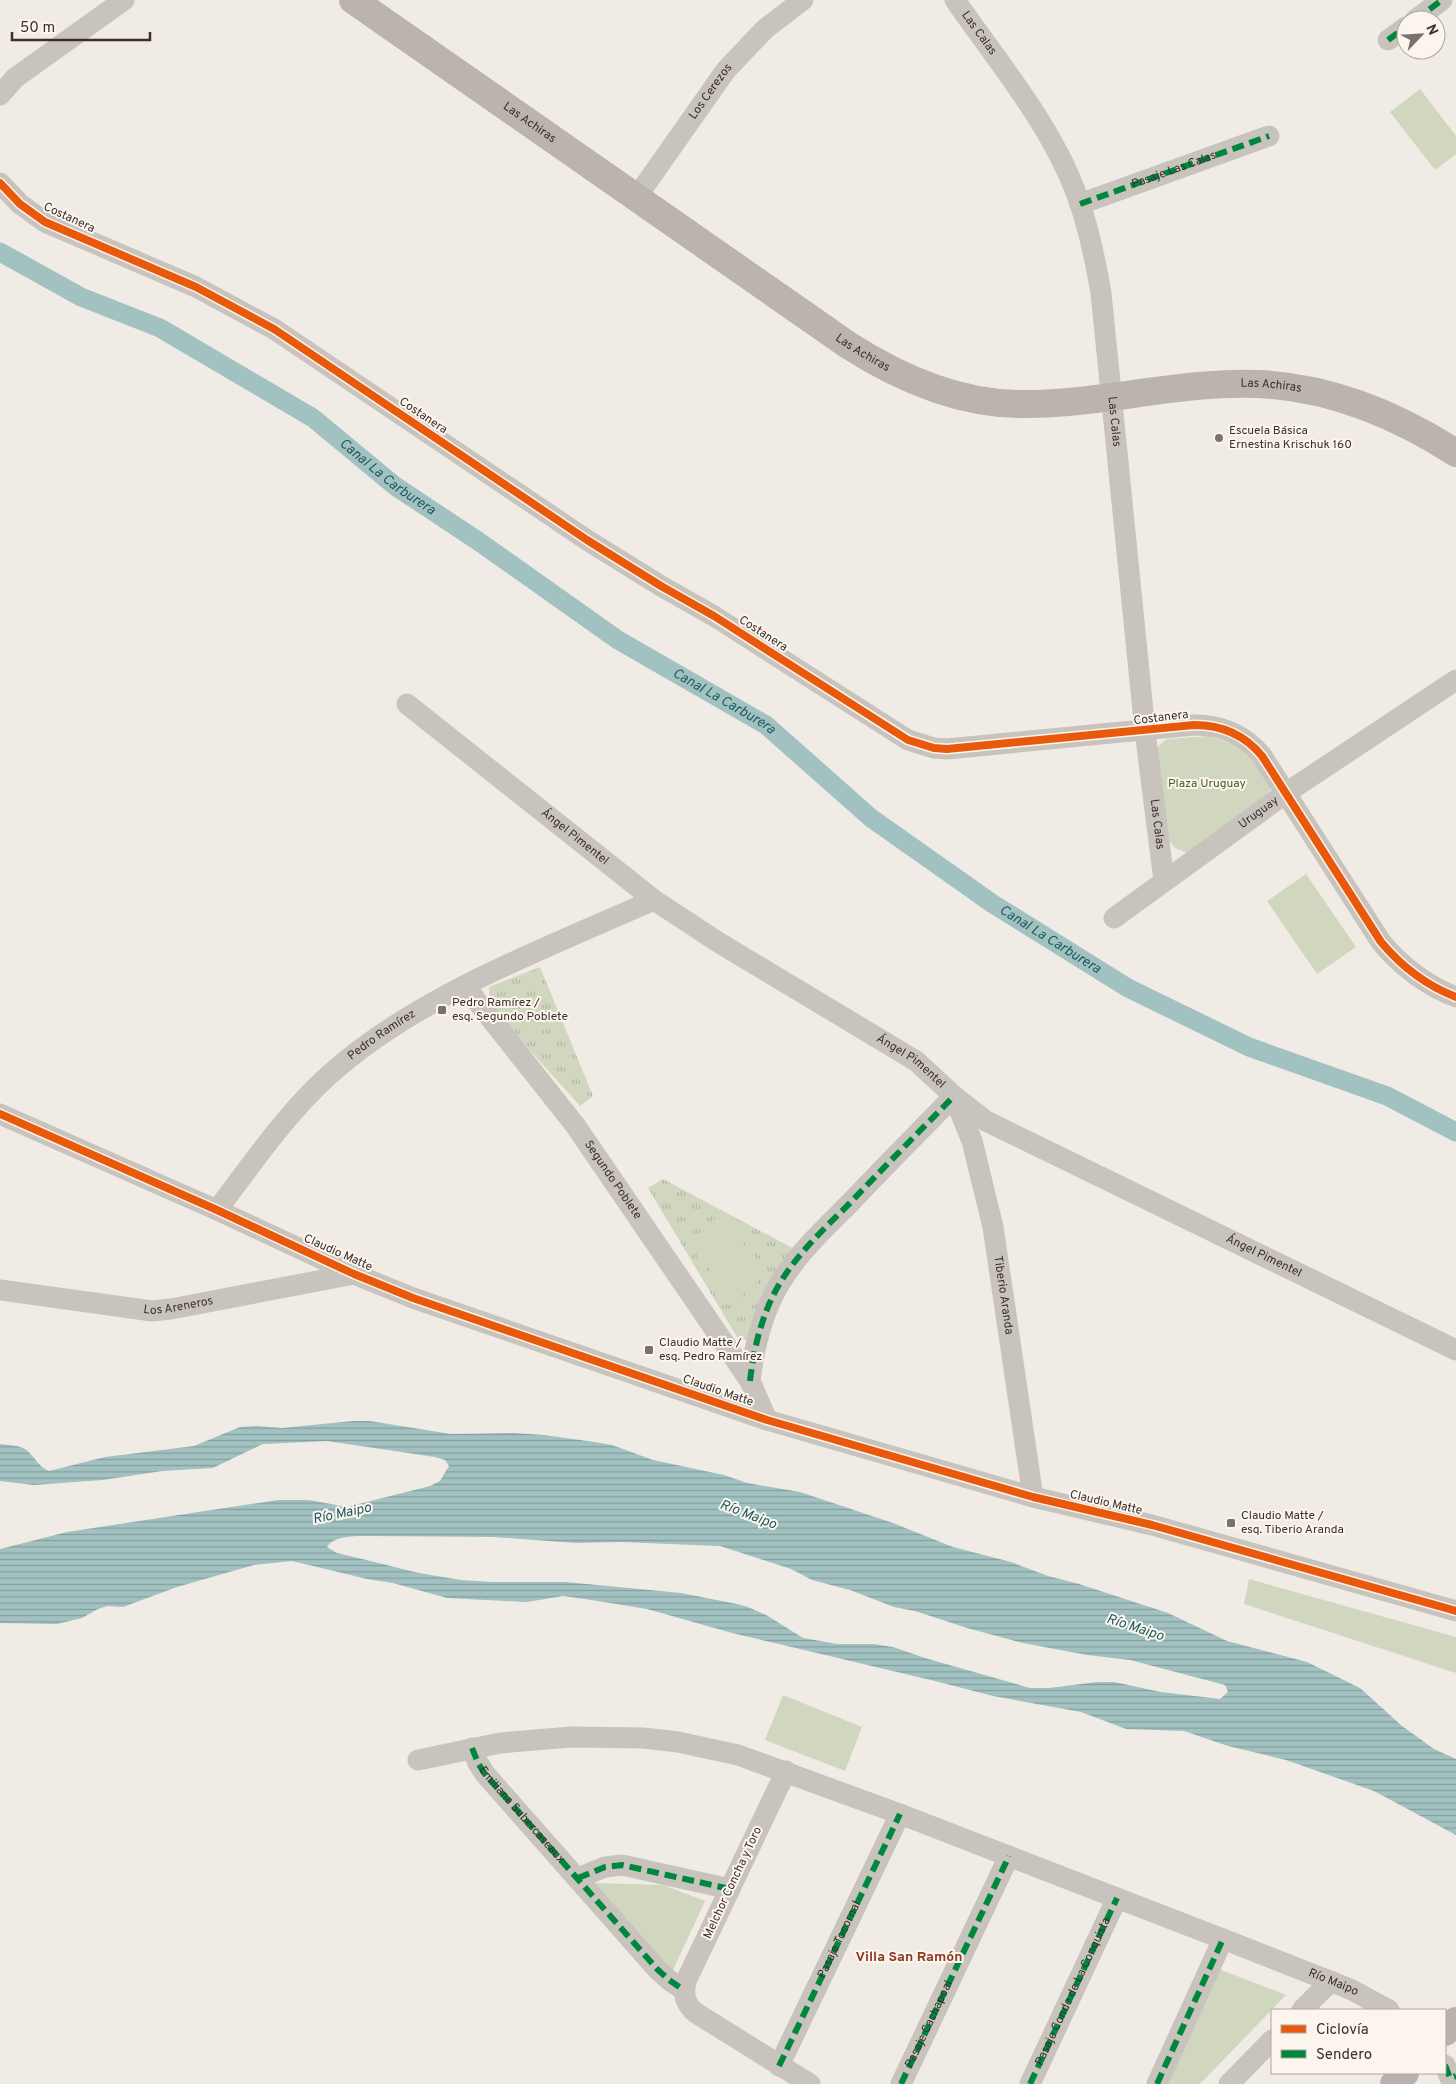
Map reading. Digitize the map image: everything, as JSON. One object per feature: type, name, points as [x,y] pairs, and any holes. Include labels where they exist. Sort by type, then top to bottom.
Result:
[{"type":"main road","points":[[1446,2031],[1456,2021]]},
{"type":"main road","points":[[1394,2084],[1404,2074]]},
{"type":"street","points":[[0,94],[15,78],[124,0]]},
{"type":"street","name":"Las Achiras","points":[[353,0],[848,345],[907,378],[955,395],[996,403],[1043,403],[1212,385],[1261,384],[1291,387],[1321,393],[1373,410],[1415,428],[1456,453]]},
{"type":"street","name":"Los Cerezos","points":[[636,198],[726,70],[765,30],[803,0]]},
{"type":"street","name":"Las Calas","points":[[955,0],[1047,132],[1080,204],[1101,293],[1145,731],[1164,881]]},
{"type":"street","points":[[1429,10],[1442,0]]},
{"type":"street","points":[[1388,40],[1396,34]]},
{"type":"street","name":"Pasaje Las Calas","points":[[1080,204],[1269,136]]},
{"type":"street","name":"Costanera","points":[[0,183],[20,204],[55,227],[196,287],[274,329],[587,540],[714,616],[908,740],[934,748],[948,749],[1208,725],[1234,732],[1244,738],[1258,751],[1381,942],[1394,957],[1423,982],[1456,997]]},
{"type":"street","name":"Uruguay","points":[[1114,918],[1286,793],[1456,680]]},
{"type":"street","name":"Ángel Pimentel","points":[[407,704],[654,900],[718,942],[903,1053],[928,1070],[954,1096],[986,1121],[1456,1350]]},
{"type":"street","name":"Pedro Ramírez","points":[[216,1210],[288,1116],[328,1075],[376,1038],[418,1012],[515,961],[654,900]]},
{"type":"street","name":"Segundo Poblete","points":[[465,986],[576,1125],[750,1381],[767,1420]]},
{"type":"street","points":[[750,1381],[752,1362],[762,1323],[770,1303],[788,1272],[810,1244],[954,1096]]},
{"type":"street","name":"Tiberio Aranda","points":[[954,1096],[972,1141],[993,1227],[1033,1497]]},
{"type":"street","name":"Claudio Matte","points":[[0,1114],[354,1274],[413,1298],[767,1420],[1033,1497],[1152,1526],[1456,1611]]},
{"type":"street","name":"Los Areneros","points":[[0,1290],[152,1311],[354,1274]]},
{"type":"street","name":"Río Maipo","points":[[418,1760],[500,1743],[571,1737],[642,1738],[713,1749],[786,1771],[1009,1856],[1330,1982],[1387,2009]]},
{"type":"street","name":"Emiliana Subercaseaux","points":[[472,1748],[481,1769],[657,1969],[684,1993],[691,2008],[696,2013],[810,2084]]},
{"type":"street","name":"Melchor Concha y Toro","points":[[684,1993],[687,1979],[786,1771]]},
{"type":"street","name":"Pasaje Tocornal","points":[[780,2066],[900,1814]]},
{"type":"street","name":"Pasaje Cachapoal","points":[[901,2084],[1009,1856]]},
{"type":"street","points":[[578,1878],[605,1867],[622,1865],[730,1889]]},
{"type":"street","name":"Pasaje Conde de La Conquista","points":[[1030,2084],[1117,1898]]},
{"type":"street","points":[[1157,2084],[1223,1939]]},
{"type":"street","points":[[1303,2009],[1330,1982]]},
{"type":"street","points":[[1229,2084],[1271,2041]]},
{"type":"street","points":[[1446,2068],[1450,2078],[1456,2076]]},
{"type":"green space","points":[[1420,89],[1456,136],[1456,154],[1435,170],[1390,112]]},
{"type":"green space","name":"Plaza Uruguay","points":[[1209,736],[1240,746],[1270,783],[1270,796],[1188,853],[1175,848],[1167,838],[1156,748],[1167,739]]},
{"type":"green space","points":[[1306,874],[1356,947],[1317,974],[1267,901]]},
{"type":"green space","points":[[540,967],[593,1096],[580,1106],[490,1006],[489,987]]},
{"type":"green space","points":[[663,1179],[796,1250],[749,1341],[737,1337],[648,1188]]},
{"type":"green space","points":[[718,1216],[768,1272],[737,1300],[687,1244]]},
{"type":"green space","points":[[1249,1579],[1456,1637],[1456,1673],[1244,1604]]},
{"type":"green space","points":[[783,1695],[862,1727],[845,1771],[765,1740]]},
{"type":"green space","points":[[594,1883],[663,1885],[705,1901],[672,1972]]},
{"type":"green space","points":[[1216,1968],[1286,1995],[1200,2084],[1162,2084]]},
{"type":"water","points":[[370,1421],[451,1434],[514,1433],[544,1435],[612,1445],[653,1460],[724,1475],[747,1483],[800,1492],[893,1523],[953,1547],[1011,1562],[1048,1576],[1168,1613],[1227,1641],[1307,1662],[1360,1688],[1402,1726],[1434,1749],[1456,1759],[1456,1835],[1374,1791],[1286,1760],[1228,1746],[1184,1731],[1126,1729],[1081,1712],[993,1696],[732,1633],[647,1609],[585,1599],[563,1596],[527,1602],[447,1598],[393,1583],[367,1579],[292,1561],[254,1565],[177,1587],[123,1607],[107,1606],[82,1618],[57,1624],[0,1623],[0,1549],[67,1532],[278,1500],[309,1500],[347,1507],[430,1486],[440,1481],[449,1466],[445,1460],[435,1457],[327,1441],[263,1444],[213,1468],[162,1471],[103,1480],[34,1485],[0,1481],[0,1444],[25,1449],[42,1467],[49,1471],[105,1457],[194,1446],[240,1427],[282,1428]],"holes":[[[352,1536],[494,1537],[576,1543],[620,1542],[720,1546],[791,1569],[812,1580],[850,1590],[894,1607],[915,1611],[967,1628],[1023,1643],[1087,1655],[1130,1660],[1225,1685],[1228,1692],[1220,1699],[1161,1692],[1114,1682],[1030,1688],[893,1647],[874,1644],[837,1644],[803,1638],[768,1616],[737,1604],[681,1593],[566,1582],[461,1580],[419,1573],[337,1553],[327,1547],[335,1540]]]},
{"type":"waterway","name":"Canal La Carburera","points":[[0,252],[81,297],[160,328],[313,418],[395,486],[478,541],[618,640],[766,725],[871,818],[993,904],[1128,988],[1249,1047],[1387,1096],[1456,1132]]},
{"type":"marked path","points":[[1428,10],[1442,0]]},
{"type":"marked path","points":[[1388,40],[1396,34]]},
{"type":"marked path","points":[[1080,204],[1269,136]]},
{"type":"marked path","points":[[750,1381],[757,1343],[768,1306],[787,1272],[812,1241],[954,1096]]},
{"type":"marked path","points":[[472,1748],[485,1774],[657,1969],[684,1990]]},
{"type":"marked path","points":[[779,2066],[900,1814]]},
{"type":"marked path","points":[[901,2084],[1009,1856]]},
{"type":"marked path","points":[[578,1878],[605,1867],[622,1865],[730,1889]]},
{"type":"marked path","points":[[1030,2084],[1117,1898]]},
{"type":"marked path","points":[[1157,2084],[1223,1939]]},
{"type":"marked path","points":[[1446,2068],[1450,2078],[1456,2076]]},
{"type":"cycle path","points":[[0,183],[20,204],[45,222],[196,287],[274,329],[587,540],[714,616],[908,740],[934,748],[947,749],[1194,725],[1204,725],[1232,732],[1248,742],[1262,756],[1381,942],[1397,959],[1424,981],[1456,997]]},
{"type":"cycle path","points":[[0,1114],[217,1210],[354,1274],[413,1298],[767,1420],[1033,1497],[1152,1525],[1456,1611]]},
{"type":"place","name":"Escuela Básica Ernestina Krischuk 160","points":[[1219,438]]},
{"type":"place","name":"Pedro Ramírez / esq. Segundo Poblete","points":[[442,1010]]},
{"type":"place","name":"Claudio Matte / esq. Pedro Ramírez","points":[[649,1350]]},
{"type":"place","name":"Claudio Matte / esq. Tiberio Aranda","points":[[1231,1523]]},
{"type":"district","name":"Villa San Ramón","points":[[909,1957]]}]
